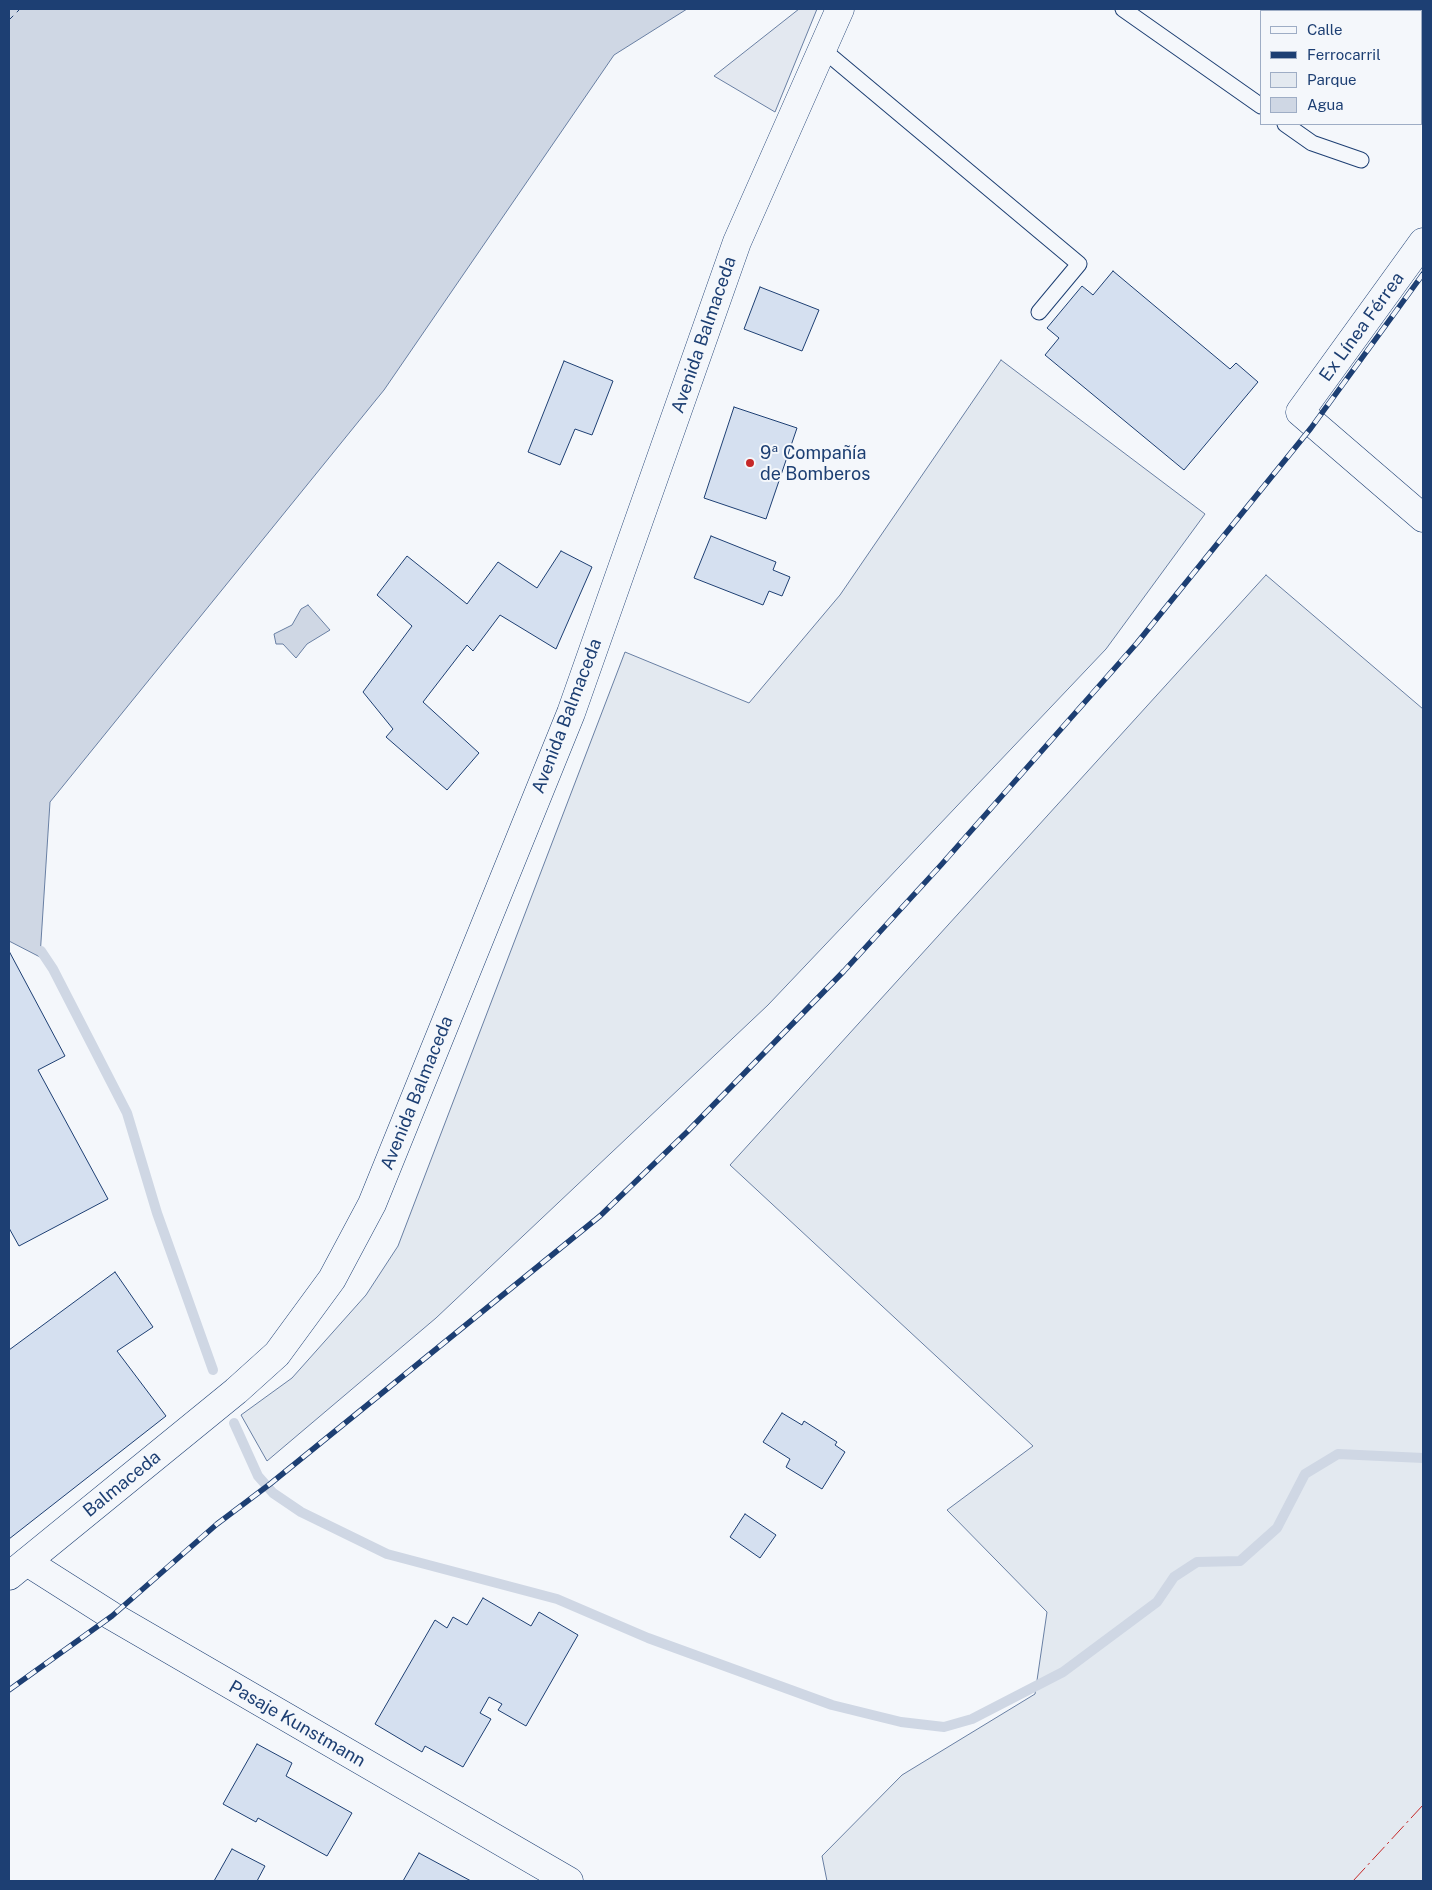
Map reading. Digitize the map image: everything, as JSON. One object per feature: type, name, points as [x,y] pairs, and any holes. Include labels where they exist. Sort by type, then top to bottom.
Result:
[{"type":"main road","name":"Avenida Balmaceda","points":[[236,1391],[277,1354],[332,1279],[372,1204],[571,713],[737,242],[821,48],[840,9]]},
{"type":"main road","name":"Ex Línea Férrea","points":[[1423,242],[1300,412],[1423,518]]},
{"type":"main road","name":"Balmaceda","points":[[18,1569],[236,1391]]},
{"type":"main road","name":"Pasaje Kunstmann","points":[[18,1569],[112,1616],[569,1881]]},
{"type":"lane","points":[[1123,9],[1260,105]]},
{"type":"lane","points":[[821,48],[1078,264],[1039,312]]},
{"type":"lane","points":[[1286,125],[1312,143],[1361,160]]},
{"type":"green space","points":[[1001,360],[1205,514],[1106,649],[768,1005],[436,1318],[267,1461],[241,1415],[292,1378],[366,1295],[398,1246],[625,652],[749,703],[840,595]]},
{"type":"green space","points":[[1266,575],[1423,709],[1423,1881],[827,1881],[822,1856],[902,1775],[1035,1694],[1047,1612],[947,1510],[1033,1446],[730,1165]]},
{"type":"shaded area","points":[[799,9],[817,9],[775,112],[714,76]]},
{"type":"water","points":[[9,9],[687,9],[614,55],[384,390],[50,802],[40,957],[9,941]]},
{"type":"water","points":[[308,605],[330,630],[307,644],[296,658],[283,644],[276,644],[274,634],[292,625],[301,609]]},
{"type":"building","points":[[1113,271],[1230,369],[1236,363],[1258,382],[1184,470],[1045,355],[1059,338],[1047,328],[1082,286],[1093,295]]},
{"type":"building","points":[[760,287],[819,310],[802,351],[744,329]]},
{"type":"building","points":[[564,361],[613,381],[592,435],[575,429],[560,465],[528,452]]},
{"type":"building","name":"9ª Compañía de Bomberos","points":[[734,407],[797,428],[766,519],[704,498]]},
{"type":"building","points":[[711,536],[776,562],[773,570],[790,577],[782,596],[769,591],[763,605],[694,578]]},
{"type":"building","points":[[561,551],[592,567],[556,649],[500,615],[473,651],[467,645],[423,702],[479,753],[447,790],[386,737],[393,729],[363,692],[412,626],[377,595],[407,556],[467,604],[498,562],[537,588]]},
{"type":"building","points":[[9,951],[65,1056],[38,1070],[108,1199],[19,1246],[9,1228]]},
{"type":"building","points":[[115,1272],[153,1327],[117,1351],[166,1416],[9,1539],[9,1350]]},
{"type":"building","points":[[782,1413],[802,1425],[804,1421],[837,1442],[835,1445],[845,1452],[822,1489],[786,1467],[790,1459],[763,1442]]},
{"type":"building","points":[[745,1514],[776,1535],[760,1558],[730,1537]]},
{"type":"building","points":[[483,1598],[531,1626],[539,1612],[578,1635],[526,1726],[498,1710],[502,1704],[489,1697],[480,1713],[491,1719],[463,1767],[425,1746],[422,1752],[375,1724],[435,1620],[447,1628],[453,1617],[467,1625]]},
{"type":"building","points":[[257,1744],[292,1763],[286,1776],[352,1813],[327,1856],[258,1818],[256,1822],[223,1804]]},
{"type":"building","points":[[232,1849],[265,1866],[257,1881],[214,1881]]},
{"type":"building","points":[[419,1853],[471,1881],[403,1881]]},
{"type":"waterway","points":[[41,951],[53,969],[127,1113],[157,1213],[213,1370]]},
{"type":"waterway","points":[[234,1423],[258,1476],[273,1493],[301,1512],[387,1554],[557,1599],[648,1638],[832,1705],[901,1722],[944,1727],[972,1719],[1063,1672],[1157,1602],[1174,1577],[1197,1562],[1240,1561],[1277,1528],[1305,1474],[1338,1454],[1423,1458]]},
{"type":"ferry route","points":[[9,20],[20,9]]},
{"type":"railway","points":[[9,1690],[112,1616],[217,1524],[270,1484],[600,1216],[687,1132],[844,971],[941,865],[1137,643],[1311,428],[1423,274]]},
{"type":"power","points":[[1353,1881],[1423,1805]]},
{"type":"place","name":"9ª Compañía de Bomberos","points":[[750,463]]}]
